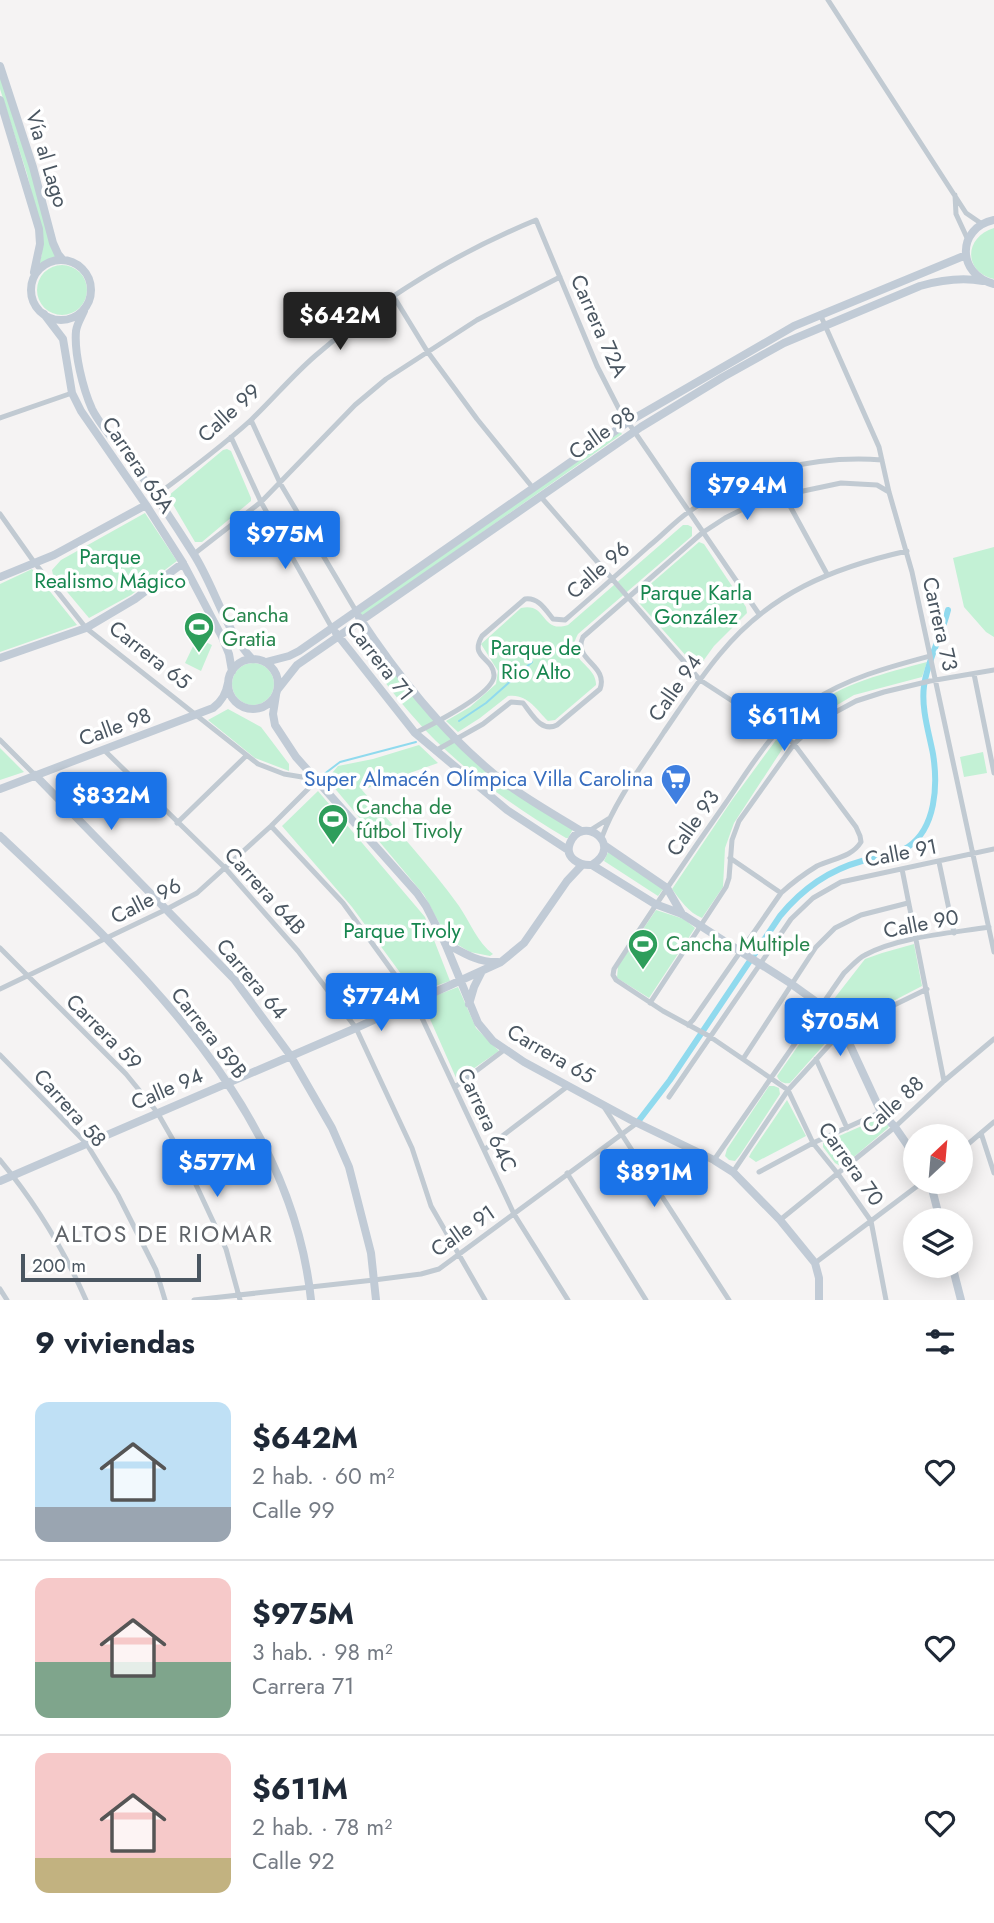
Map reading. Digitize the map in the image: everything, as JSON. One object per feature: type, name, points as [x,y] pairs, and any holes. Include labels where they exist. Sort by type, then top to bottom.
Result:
[{"type":"street","points":[[828,0],[970,217],[982,224]]},
{"type":"street","name":"Vía al Lago","points":[[0,66],[33,167],[53,243],[63,260]]},
{"type":"street","name":"Vía al Lago","points":[[0,100],[39,229],[40,244],[33,279]]},
{"type":"street","points":[[955,195],[956,214],[968,240]]},
{"type":"street","name":"Carrera 72A","points":[[536,220],[597,366],[628,422],[759,614]]},
{"type":"street","name":"Calle 99","points":[[155,496],[251,420],[312,358],[360,320],[474,248],[536,220]]},
{"type":"street","points":[[983,281],[971,270],[966,255],[968,240],[982,224],[994,220]]},
{"type":"street","name":"Calle 98","points":[[266,662],[289,656],[628,422],[771,338],[820,314],[966,255]]},
{"type":"street","points":[[54,260],[63,260],[80,267],[92,293],[90,303],[74,318],[52,319],[36,306],[32,297],[33,279],[42,266],[54,260]]},
{"type":"street","points":[[194,554],[261,502],[355,405],[386,379],[477,320],[560,277]]},
{"type":"street","name":"Calle 98","points":[[277,692],[297,665],[635,431],[747,363],[784,343],[919,286],[941,280],[969,278],[994,284]]},
{"type":"street","points":[[394,297],[428,351],[477,419],[533,488]]},
{"type":"street","name":"Carrera 65A","points":[[84,311],[76,328],[76,346],[89,399],[102,424],[194,554],[240,646],[253,659]]},
{"type":"street","name":"Carrera 65A","points":[[44,314],[63,339],[72,393],[81,411],[183,563],[222,637],[232,671]]},
{"type":"street","name":"Carrera 73","points":[[820,314],[879,447],[907,551],[994,952]]},
{"type":"street","points":[[0,418],[72,393]]},
{"type":"street","name":"Carrera 71","points":[[251,420],[280,483],[385,656],[455,739],[503,781],[585,831]]},
{"type":"street","name":"Carrera 71","points":[[230,438],[261,502],[332,628],[415,733],[507,810],[570,853]]},
{"type":"street","name":"Calle 96","points":[[415,733],[466,705],[492,682],[493,669],[478,651],[478,643],[482,636],[525,599],[537,601],[553,618],[565,620],[688,512],[736,485],[776,470],[833,459],[882,460]]},
{"type":"street","name":"Calle 96","points":[[435,751],[483,724],[511,702],[523,704],[543,727],[551,729],[557,725],[600,689],[602,683],[601,676],[580,650],[579,644],[583,637],[702,533],[733,514],[756,503],[841,483],[877,485],[889,492]]},
{"type":"street","points":[[784,495],[827,574]]},
{"type":"street","points":[[541,497],[700,680],[794,744],[860,836],[861,842],[851,853],[820,865],[781,893],[743,953],[688,1025]]},
{"type":"street","points":[[0,577],[54,555],[146,505]]},
{"type":"street","name":"Carrera 65","points":[[0,514],[86,628],[246,756],[269,769],[315,780],[426,906],[445,943],[469,1004],[485,1033],[504,1050],[568,1086],[733,1172],[780,1220],[816,1263]]},
{"type":"street","name":"Calle 94","points":[[603,841],[608,819],[645,761],[700,680],[735,636],[759,614],[801,586],[862,562],[907,551]]},
{"type":"street","points":[[0,658],[86,628],[135,599],[183,563]]},
{"type":"street","points":[[277,692],[273,700],[263,708],[250,709],[234,701],[228,683],[237,665],[253,659],[266,662],[275,671],[278,683],[277,692],[273,714],[275,725],[296,758],[315,780]]},
{"type":"street","name":"Calle 93","points":[[613,975],[614,969],[655,904],[777,730],[808,703],[836,687],[883,669],[931,660]]},
{"type":"street","points":[[650,1003],[726,887],[732,841],[739,821],[794,744],[830,715],[856,701],[933,680],[994,670]]},
{"type":"street","points":[[974,674],[994,773]]},
{"type":"street","name":"Calle 98","points":[[0,789],[213,708],[221,701],[228,683]]},
{"type":"street","name":"Carrera 64","points":[[0,740],[234,979],[290,1055],[331,1128],[349,1167],[367,1233],[376,1300]]},
{"type":"street","name":"Carrera 64B","points":[[104,750],[225,868],[298,951],[356,1028],[412,1148],[430,1206],[485,1300]]},
{"type":"street","points":[[177,822],[246,756]]},
{"type":"street","name":"Calle 96","points":[[0,989],[197,893],[271,826],[315,780]]},
{"type":"street","name":"Calle 94","points":[[585,831],[608,819]]},
{"type":"street","name":"Carrera 64C","points":[[271,826],[343,903],[414,1001],[514,1214],[568,1300]]},
{"type":"street","points":[[603,841],[601,856],[598,862],[592,865],[582,865],[570,853],[574,836],[585,831],[603,841],[667,888],[682,914]]},
{"type":"street","name":"Carrera 59B","points":[[0,836],[105,939],[181,1019],[227,1082],[254,1125],[280,1180],[302,1245],[311,1300]]},
{"type":"street","name":"Calle 91","points":[[669,1097],[707,1034],[757,962],[791,919],[813,898],[841,882],[994,849]]},
{"type":"street","name":"Calle 94","points":[[567,881],[570,853]]},
{"type":"street","points":[[730,858],[781,893]]},
{"type":"street","points":[[939,862],[954,933]]},
{"type":"street","name":"Calle 94","points":[[0,1181],[356,1028],[500,962],[524,943],[567,881],[582,865]]},
{"type":"street","points":[[592,865],[655,904],[682,914],[822,1006],[843,1030],[881,1112],[903,1139]]},
{"type":"street","points":[[902,869],[944,1081]]},
{"type":"street","points":[[743,1059],[790,983],[816,947],[835,928],[861,915],[908,903]]},
{"type":"street","name":"Calle 90","points":[[714,1160],[844,973],[862,956],[881,947],[989,927]]},
{"type":"street","points":[[445,943],[483,962],[500,962]]},
{"type":"street","name":"Carrera 59","points":[[0,948],[126,1074],[157,1112],[184,1159],[226,1249],[239,1297]]},
{"type":"street","points":[[453,965],[465,954]]},
{"type":"street","points":[[469,1004],[482,971]]},
{"type":"street","name":"Carrera 70","points":[[613,975],[616,980],[650,1003],[707,1034],[788,1090],[813,1143],[871,1221],[886,1300]]},
{"type":"street","points":[[733,1172],[788,1090],[843,1030],[927,989]]},
{"type":"street","name":"Calle 88","points":[[780,1220],[895,1127],[994,1039]]},
{"type":"street","points":[[454,1087],[504,1050]]},
{"type":"street","name":"Carrera 58","points":[[0,1055],[86,1143],[118,1195],[156,1270],[165,1300]]},
{"type":"street","points":[[816,1059],[847,1128]]},
{"type":"street","points":[[484,1150],[568,1086]]},
{"type":"street","points":[[602,1104],[729,1300]]},
{"type":"street","points":[[759,1172],[813,1143],[881,1112]]},
{"type":"street","points":[[973,1140],[994,1122]]},
{"type":"street","name":"Calle 91","points":[[194,1300],[374,1280],[439,1269],[637,1123]]},
{"type":"street","points":[[981,1133],[994,1173]]},
{"type":"street","points":[[0,1160],[36,1207],[86,1300]]},
{"type":"street","points":[[567,1173],[646,1300]]},
{"type":"street","points":[[819,1300],[816,1263],[907,1194]]},
{"type":"street","points":[[955,1278],[961,1300]]},
{"type":"street","points":[[0,1289],[6,1300]]},
{"type":"green space","points":[[0,75],[56,258],[39,264],[42,254],[40,227],[27,174],[0,89]]},
{"type":"green space","points":[[994,228],[994,279],[977,269],[971,254],[977,239]]},
{"type":"green space","points":[[62,265],[80,272],[87,290],[80,308],[62,315],[44,308],[37,290],[44,272]]},
{"type":"green space","points":[[620,431],[622,434],[362,617],[359,613]]},
{"type":"green space","points":[[227,449],[231,451],[251,501],[202,542],[195,542],[168,496]]},
{"type":"green space","name":"Parque Realismo Mágico","points":[[145,513],[177,561],[131,595],[89,618],[53,575],[52,570],[61,560]]},
{"type":"green space","name":"Parque de Rio Alto","points":[[683,525],[692,527],[692,536],[578,634],[575,643],[577,656],[592,672],[596,685],[555,720],[548,721],[526,699],[508,696],[458,732],[446,721],[470,707],[496,684],[498,671],[481,644],[521,608],[536,609],[553,625],[568,625]]},
{"type":"green space","name":"Parque Karla González","points":[[699,542],[704,544],[746,607],[747,613],[714,646],[701,664],[695,666],[640,604],[638,598],[639,594]]},
{"type":"green space","points":[[994,547],[994,637],[986,632],[964,607],[953,558]]},
{"type":"green space","points":[[32,569],[77,625],[0,652],[0,584]]},
{"type":"green space","points":[[360,632],[364,632],[459,744],[573,829],[568,838],[505,798],[436,741],[399,700],[356,642]]},
{"type":"green space","name":"Cancha Gratia","points":[[197,638],[212,645],[201,671],[185,663]]},
{"type":"green space","points":[[927,662],[922,677],[854,695],[827,711],[797,735],[787,729],[805,712],[835,693],[865,680]]},
{"type":"green space","points":[[253,663],[268,669],[274,684],[268,699],[253,705],[238,699],[232,684],[238,669]]},
{"type":"green space","points":[[228,709],[261,727],[289,764],[289,771],[255,758],[208,720]]},
{"type":"green space","points":[[780,739],[785,745],[734,823],[725,848],[723,887],[702,918],[697,916],[672,889],[732,800],[776,740]]},
{"type":"green space","points":[[419,745],[438,763],[362,790],[448,891],[478,938],[493,954],[490,956],[470,952],[448,939],[424,895],[327,779],[338,766]]},
{"type":"green space","points":[[0,748],[24,772],[0,780]]},
{"type":"green space","points":[[983,752],[987,773],[964,777],[960,757]]},
{"type":"green space","name":"Parque Tivoly","points":[[318,791],[425,917],[450,981],[415,993],[352,907],[282,826]]},
{"type":"green space","points":[[609,850],[664,888],[658,896],[604,861]]},
{"type":"green space","points":[[656,910],[684,919],[695,928],[649,998],[617,978],[618,966]]},
{"type":"green space","points":[[914,944],[922,986],[847,1025],[829,1008],[865,959]]},
{"type":"green space","name":"Parque Tivoly","points":[[458,987],[476,1028],[499,1051],[457,1080],[422,1001]]},
{"type":"green space","points":[[821,1013],[825,1013],[837,1030],[790,1083],[782,1082],[777,1076]]},
{"type":"green space","points":[[769,1086],[779,1088],[780,1094],[740,1155],[735,1161],[729,1160],[725,1156],[727,1149]]},
{"type":"green space","points":[[787,1100],[806,1136],[756,1162],[749,1157],[751,1153]]},
{"type":"green space","points":[[880,1118],[884,1119],[888,1128],[842,1167],[835,1163],[823,1147],[823,1143]]},
{"type":"waterway","points":[[637,1123],[670,1080],[788,906],[807,889],[838,870],[903,850],[917,839],[924,829],[933,805],[935,779],[923,694],[928,667],[948,610]]},
{"type":"waterway","points":[[459,721],[486,703],[532,662]]},
{"type":"waterway","points":[[319,778],[340,762],[416,742]]},
{"type":"place","name":"Cancha Gratia","points":[[199,654]]},
{"type":"place","name":"Super Almacén Olímpica Villa Carolina","points":[[676,806]]},
{"type":"place","name":"Cancha de fútbol Tivoly","points":[[333,846]]},
{"type":"place","name":"Cancha Multiple","points":[[643,971]]},
{"type":"district","name":"ALTOS DE RIOMAR","points":[[164,1234]]}]
